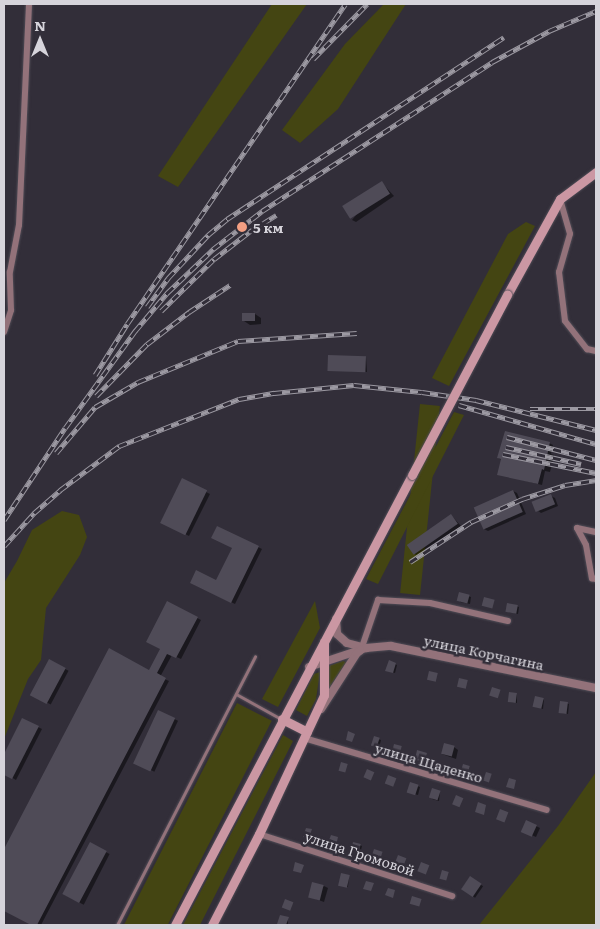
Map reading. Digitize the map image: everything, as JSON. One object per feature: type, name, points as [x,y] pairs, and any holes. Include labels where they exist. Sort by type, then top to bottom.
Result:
[{"type":"main road","points":[[175,925],[336,616],[560,199],[596,172]]},
{"type":"main road","points":[[212,925],[259,834],[324,696],[324,639]]},
{"type":"main road","points":[[282,719],[307,731]]},
{"type":"street","points":[[4,332],[11,310],[10,272],[19,225],[29,4]]},
{"type":"street","points":[[560,199],[570,234],[559,272],[565,321],[587,349],[596,351]]},
{"type":"street","points":[[596,532],[577,528],[586,545],[592,578],[596,579]]},
{"type":"street","points":[[307,731],[357,653],[364,647],[378,600],[430,603],[508,621]]},
{"type":"street","points":[[336,616],[337,634],[347,643],[364,647]]},
{"type":"street","name":"улица Корчагина","points":[[309,667],[364,647],[391,646],[596,688]]},
{"type":"street","name":"улица Щаденко","points":[[307,731],[547,810]]},
{"type":"street","name":"улица Громовой","points":[[259,834],[452,896]]},
{"type":"lane","points":[[117,925],[255,656]]},
{"type":"lane","points":[[236,694],[282,719]]},
{"type":"shaded area","points":[[272,4],[307,4],[178,187],[158,176]]},
{"type":"shaded area","points":[[384,4],[406,4],[338,109],[300,143],[282,130],[345,44]]},
{"type":"shaded area","points":[[526,222],[535,226],[449,386],[432,378],[508,234]]},
{"type":"shaded area","points":[[420,404],[440,406],[420,595],[400,593]]},
{"type":"shaded area","points":[[454,412],[464,415],[378,584],[366,579]]},
{"type":"shaded area","points":[[62,511],[79,515],[87,537],[80,555],[46,608],[41,660],[28,679],[4,739],[4,583],[32,530]]},
{"type":"shaded area","points":[[315,601],[320,628],[278,707],[262,699]]},
{"type":"shaded area","points":[[343,661],[346,662],[327,691],[329,666]]},
{"type":"shaded area","points":[[320,672],[316,699],[307,716],[296,710],[314,674]]},
{"type":"shaded area","points":[[237,703],[272,721],[168,925],[124,925]]},
{"type":"shaded area","points":[[283,735],[293,741],[200,925],[183,925]]},
{"type":"shaded area","points":[[596,772],[596,925],[479,925],[558,826]]},
{"type":"building","points":[[382,181],[390,194],[350,219],[342,206]]},
{"type":"building","points":[[242,313],[255,313],[255,321],[242,321]]},
{"type":"building","points":[[328,355],[366,356],[365,372],[327,371]]},
{"type":"building","points":[[505,431],[550,442],[544,470],[542,469],[538,484],[497,475],[501,459],[497,458]]},
{"type":"building","points":[[182,478],[207,490],[185,535],[160,523]]},
{"type":"building","points":[[513,490],[523,512],[483,529],[474,507]]},
{"type":"building","points":[[551,494],[555,504],[536,512],[532,502]]},
{"type":"building","points":[[451,514],[458,524],[414,555],[407,545]]},
{"type":"building","points":[[217,526],[259,546],[231,603],[190,583],[196,570],[216,580],[232,548],[211,538]]},
{"type":"building","points":[[459,592],[470,595],[467,604],[457,601]]},
{"type":"building","points":[[484,597],[495,600],[492,609],[482,606]]},
{"type":"building","points":[[167,601],[198,617],[176,658],[167,654],[157,673],[166,678],[37,925],[31,925],[4,911],[4,849],[109,648],[149,670],[160,649],[146,642]]},
{"type":"building","points":[[507,603],[518,605],[516,614],[505,612]]},
{"type":"building","points":[[49,659],[66,668],[47,704],[30,695]]},
{"type":"building","points":[[389,660],[396,663],[393,673],[385,671]]},
{"type":"building","points":[[429,671],[438,673],[436,682],[427,680]]},
{"type":"building","points":[[459,678],[468,680],[466,689],[457,687]]},
{"type":"building","points":[[492,687],[501,690],[498,698],[489,696]]},
{"type":"building","points":[[509,692],[517,693],[516,703],[508,702]]},
{"type":"building","points":[[535,696],[544,698],[541,709],[533,707]]},
{"type":"building","points":[[560,701],[568,702],[566,714],[559,713]]},
{"type":"building","points":[[158,710],[175,718],[150,772],[133,763]]},
{"type":"building","points":[[22,718],[39,726],[12,779],[4,775],[4,754]]},
{"type":"building","points":[[348,731],[355,734],[352,742],[346,740]]},
{"type":"building","points":[[374,736],[380,738],[377,747],[371,746]]},
{"type":"building","points":[[444,743],[455,746],[452,756],[441,754]]},
{"type":"building","points":[[394,744],[402,746],[400,755],[392,753]]},
{"type":"building","points":[[417,750],[427,753],[424,762],[415,760]]},
{"type":"building","points":[[341,762],[348,764],[345,773],[339,771]]},
{"type":"building","points":[[463,764],[470,766],[467,775],[461,773]]},
{"type":"building","points":[[367,769],[374,772],[371,780],[363,777]]},
{"type":"building","points":[[486,772],[492,774],[489,782],[483,781]]},
{"type":"building","points":[[388,775],[396,778],[393,787],[385,783]]},
{"type":"building","points":[[509,778],[516,780],[514,789],[506,787]]},
{"type":"building","points":[[410,782],[419,785],[415,795],[407,792]]},
{"type":"building","points":[[432,788],[441,791],[437,800],[429,798]]},
{"type":"building","points":[[456,795],[463,798],[459,807],[452,804]]},
{"type":"building","points":[[478,802],[486,805],[484,815],[475,812]]},
{"type":"building","points":[[500,809],[508,812],[504,822],[496,819]]},
{"type":"building","points":[[526,820],[537,825],[532,837],[521,832]]},
{"type":"building","points":[[306,828],[312,829],[309,838],[303,837]]},
{"type":"building","points":[[331,835],[338,837],[336,846],[328,843]]},
{"type":"building","points":[[90,842],[107,851],[79,903],[62,894]]},
{"type":"building","points":[[353,842],[361,844],[358,854],[351,852]]},
{"type":"building","points":[[374,849],[383,852],[380,860],[371,858]]},
{"type":"building","points":[[398,855],[406,858],[402,868],[394,865]]},
{"type":"building","points":[[295,862],[304,865],[301,873],[293,871]]},
{"type":"building","points":[[421,862],[429,865],[426,875],[417,871]]},
{"type":"building","points":[[442,870],[449,872],[446,881],[440,879]]},
{"type":"building","points":[[341,873],[350,875],[347,888],[338,886]]},
{"type":"building","points":[[470,876],[482,884],[473,897],[461,889]]},
{"type":"building","points":[[366,881],[374,883],[371,891],[363,889]]},
{"type":"building","points":[[312,882],[324,885],[320,900],[308,898]]},
{"type":"building","points":[[388,888],[395,890],[393,898],[385,895]]},
{"type":"building","points":[[412,896],[422,899],[419,907],[410,904]]},
{"type":"building","points":[[285,899],[293,902],[290,911],[282,907]]},
{"type":"building","points":[[280,915],[289,917],[286,925],[277,924]]},
{"type":"railway","points":[[95,375],[127,324],[345,4]]},
{"type":"railway","points":[[313,59],[367,4]]},
{"type":"railway","points":[[4,520],[65,428],[135,331],[167,293],[213,249],[262,211],[492,62],[549,31],[596,11]]},
{"type":"railway","points":[[147,307],[168,278],[208,235],[227,219],[504,37]]},
{"type":"railway","points":[[161,311],[214,259],[249,232],[276,215]]},
{"type":"railway","points":[[96,396],[147,344],[189,312],[230,285]]},
{"type":"railway","points":[[56,453],[95,407],[138,382],[238,341],[357,333]]},
{"type":"railway","points":[[4,546],[34,513],[60,490],[119,446],[239,399],[274,393],[354,385],[476,400],[596,430]]},
{"type":"railway","points":[[459,405],[596,444]]},
{"type":"railway","points":[[530,409],[596,409]]},
{"type":"railway","points":[[507,437],[596,460]]},
{"type":"railway","points":[[506,447],[581,464]]},
{"type":"railway","points":[[503,454],[596,473]]},
{"type":"railway","points":[[410,562],[471,522],[522,499],[565,485],[596,480]]},
{"type":"place","name":"5 км","points":[[242,227]]}]
